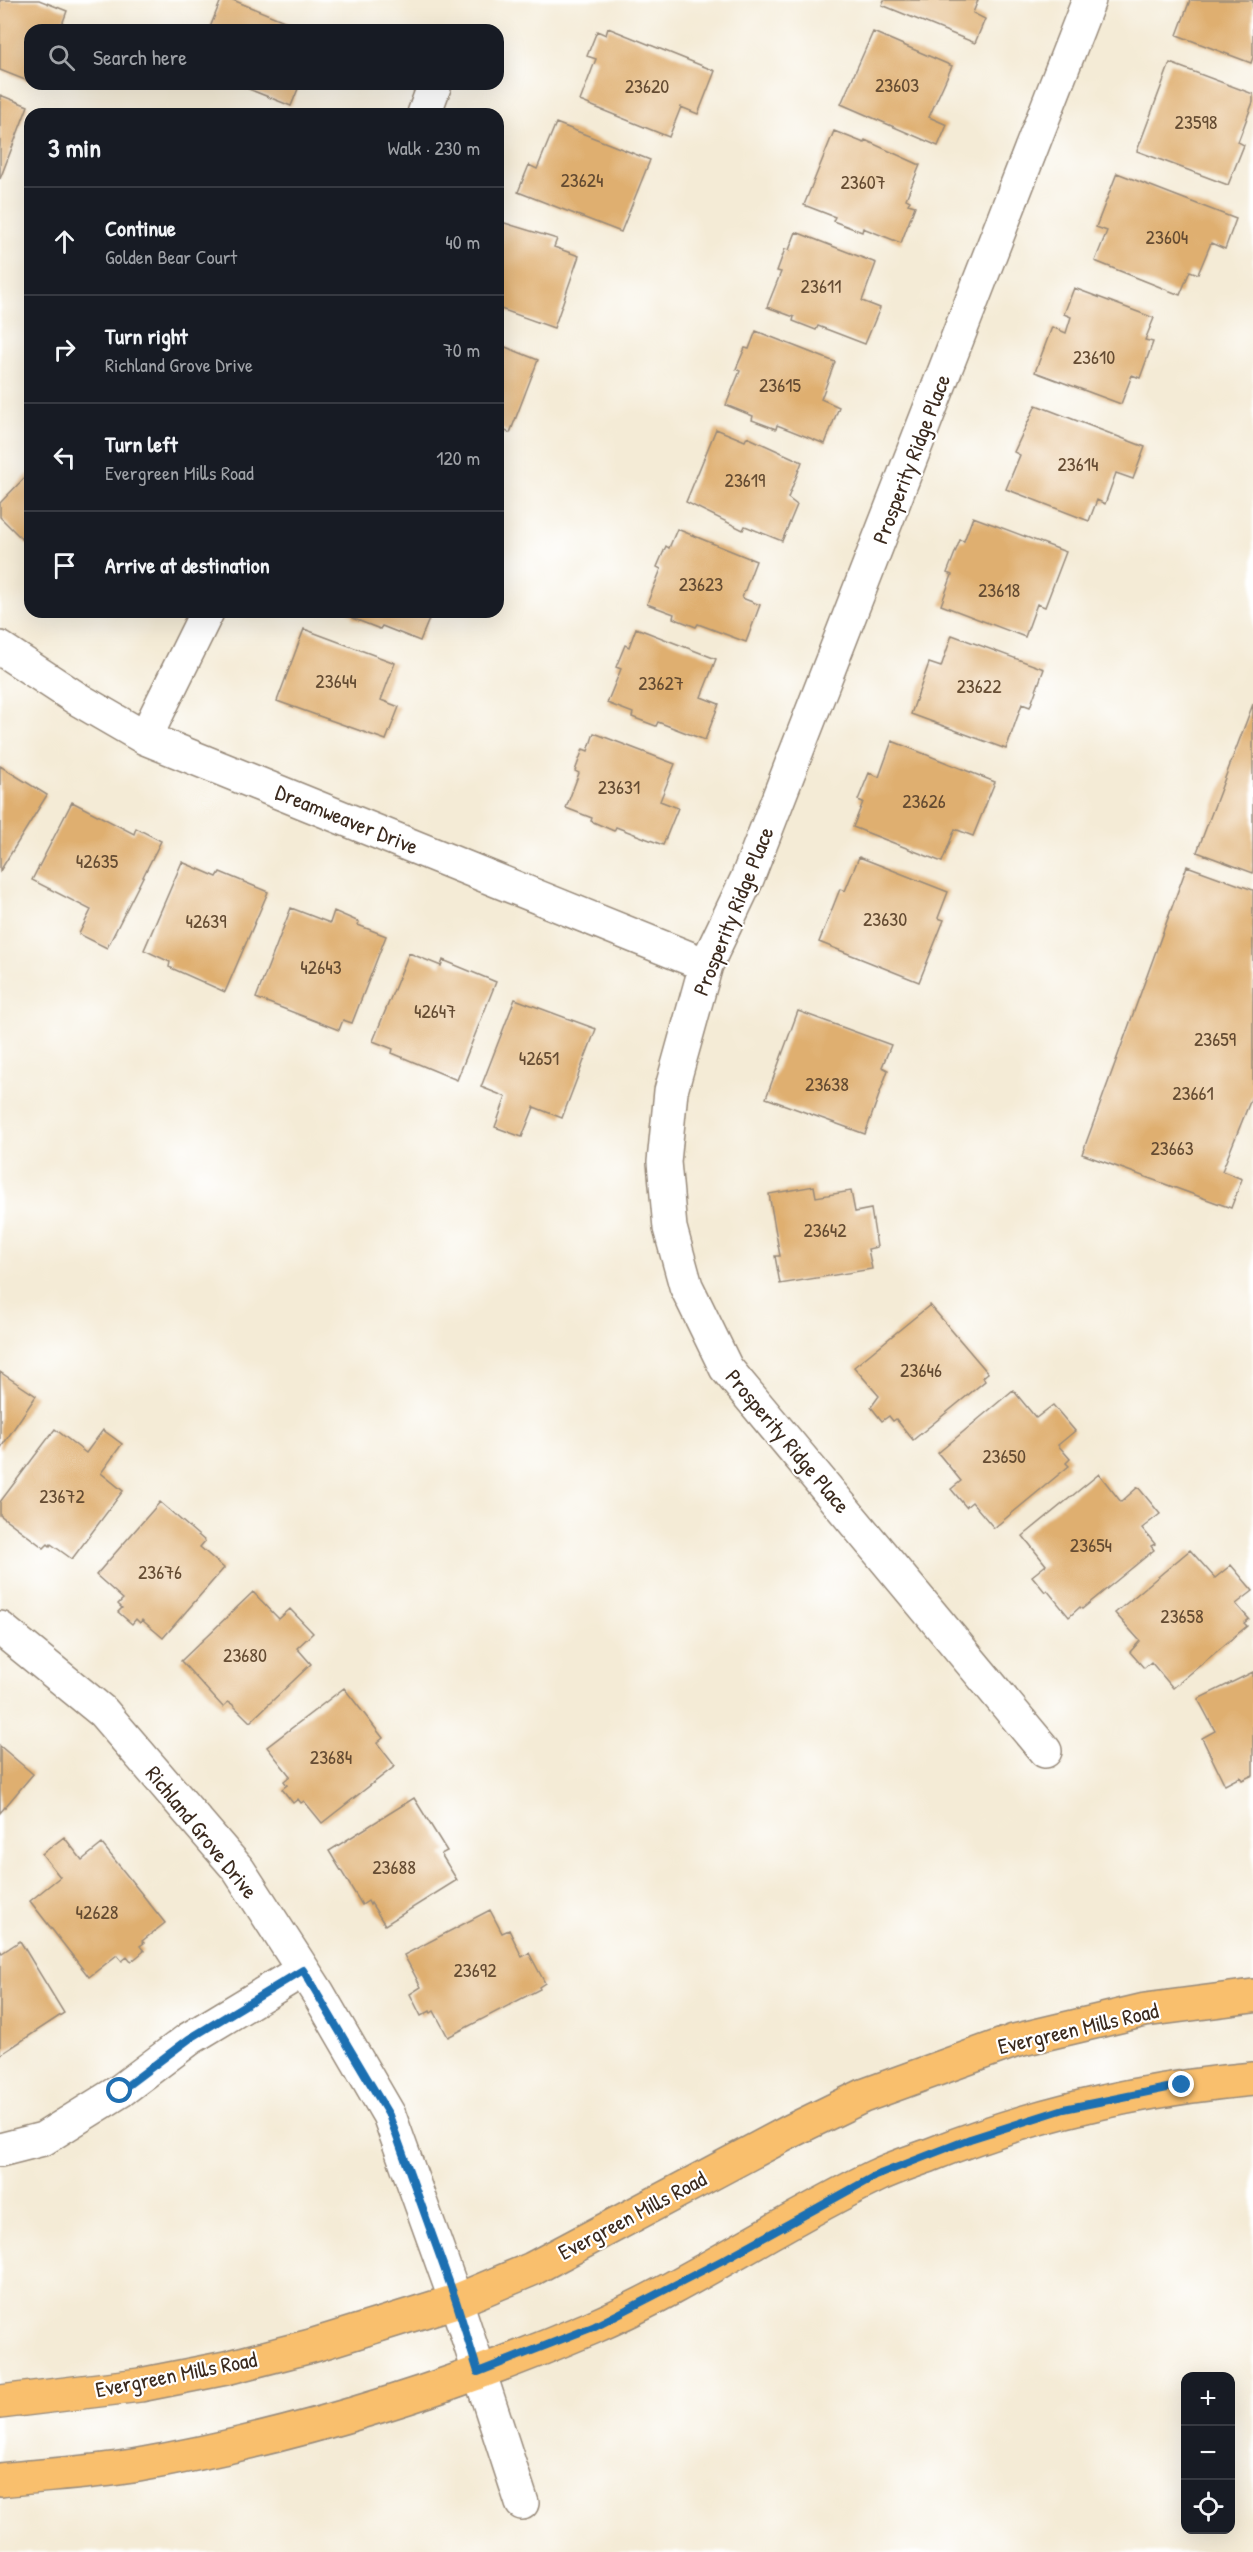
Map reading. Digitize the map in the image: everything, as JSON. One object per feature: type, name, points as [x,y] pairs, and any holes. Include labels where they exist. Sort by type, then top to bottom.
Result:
[{"type":"main road","name":"Evergreen Mills Road","points":[[0,2402],[140,2385],[226,2368],[311,2346],[456,2301],[532,2269],[793,2130],[863,2096],[1014,2041],[1145,2010],[1253,1996]]},
{"type":"main road","points":[[0,2480],[129,2466],[251,2442],[365,2412],[478,2372],[593,2327],[723,2260],[875,2176],[970,2139],[1064,2109],[1182,2085],[1253,2079]]},
{"type":"street","name":"Prosperity Ridge Place","points":[[1045,1751],[726,1368],[686,1286],[670,1228],[664,1162],[671,1091],[706,965],[747,879],[1089,0]]},
{"type":"street","points":[[426,108],[433,90]]},
{"type":"street","points":[[145,738],[204,618]]},
{"type":"street","name":"Dreamweaver Drive","points":[[0,648],[76,698],[145,738],[706,965]]},
{"type":"street","name":"Richland Grove Drive","points":[[0,1628],[103,1713],[238,1869],[303,1970],[389,2115],[456,2301],[522,2502]]},
{"type":"street","points":[[0,2150],[43,2139],[120,2091],[189,2039],[303,1970]]},
{"type":"building","points":[[0,0],[39,0],[67,11],[62,24],[24,24],[24,80],[0,70]]},
{"type":"building","points":[[221,0],[233,0],[291,24],[211,24]]},
{"type":"building","points":[[884,0],[978,0],[973,13],[985,19],[975,43],[882,5]]},
{"type":"building","points":[[1190,0],[1253,0],[1253,57],[1251,63],[1177,35]]},
{"type":"building","points":[[608,28],[715,71],[698,114],[681,107],[669,137],[580,101],[596,59],[587,56],[597,31],[606,35]]},
{"type":"building","points":[[873,32],[952,66],[929,117],[947,125],[938,146],[841,104]]},
{"type":"building","points":[[1170,63],[1253,94],[1253,102],[1238,142],[1244,145],[1228,185],[1137,151]]},
{"type":"building","points":[[251,90],[298,90],[291,106]]},
{"type":"building","points":[[0,95],[28,106],[24,108],[24,116],[0,179]]},
{"type":"building","points":[[556,123],[650,160],[621,232],[518,192],[529,165],[537,169]]},
{"type":"building","points":[[834,131],[864,143],[865,140],[920,165],[906,199],[910,201],[908,204],[915,206],[901,243],[863,228],[862,232],[833,221],[835,217],[804,205]]},
{"type":"building","points":[[1117,173],[1236,219],[1225,249],[1211,243],[1198,274],[1190,271],[1180,295],[1095,261],[1107,231],[1096,227]]},
{"type":"building","points":[[504,223],[557,239],[554,247],[579,256],[554,328],[504,310]]},
{"type":"building","points":[[796,232],[876,263],[862,301],[880,308],[865,344],[818,326],[816,330],[793,321],[794,317],[767,307],[781,272],[777,271],[785,249],[789,250]]},
{"type":"building","points":[[1074,288],[1154,318],[1145,340],[1153,342],[1140,378],[1132,375],[1121,404],[1035,372],[1052,327],[1066,333],[1071,317],[1064,314]]},
{"type":"building","points":[[756,331],[835,362],[821,399],[839,407],[825,444],[777,425],[776,429],[752,420],[753,416],[726,405],[740,371],[736,369],[745,348],[749,349]]},
{"type":"building","points":[[504,346],[538,360],[510,433],[504,430]]},
{"type":"building","points":[[1036,405],[1145,447],[1133,479],[1116,473],[1105,504],[1097,500],[1089,521],[1006,489],[1020,455],[1014,452]]},
{"type":"building","points":[[716,429],[745,441],[747,437],[802,462],[788,498],[797,505],[782,541],[745,526],[743,530],[686,502]]},
{"type":"building","points":[[24,478],[24,541],[0,517],[0,503]]},
{"type":"building","points":[[973,517],[1066,552],[1045,607],[1037,604],[1025,637],[941,605],[952,575],[947,573],[960,540],[964,541]]},
{"type":"building","points":[[677,529],[756,561],[742,598],[760,605],[746,642],[698,624],[696,627],[673,618],[674,614],[647,604],[661,569],[657,567],[666,546],[669,548]]},
{"type":"building","points":[[352,618],[430,618],[420,641],[382,626],[380,629]]},
{"type":"building","points":[[636,628],[716,659],[701,697],[719,704],[705,740],[658,722],[656,726],[632,717],[633,713],[607,703],[621,669],[616,667],[625,645],[629,647]]},
{"type":"building","points":[[304,629],[395,663],[381,700],[399,707],[386,740],[277,701]]},
{"type":"building","points":[[952,635],[1044,669],[1030,707],[1022,704],[1006,749],[911,714],[929,663],[941,667]]},
{"type":"building","points":[[1253,704],[1253,873],[1197,852]]},
{"type":"building","points":[[594,733],[675,764],[660,801],[678,808],[663,845],[616,827],[614,831],[591,821],[592,818],[566,808],[579,773],[575,771],[583,749],[588,751]]},
{"type":"building","points":[[892,741],[995,782],[973,836],[955,829],[942,862],[853,827],[863,802],[858,800],[869,773],[879,777]]},
{"type":"building","points":[[0,766],[47,795],[0,871]]},
{"type":"building","points":[[72,802],[134,834],[136,828],[161,841],[107,948],[79,934],[91,910],[32,880]]},
{"type":"building","points":[[859,857],[948,892],[938,918],[944,920],[919,982],[819,942],[840,889],[845,891]]},
{"type":"building","points":[[182,862],[217,877],[220,872],[268,892],[225,992],[169,967],[170,962],[144,950]]},
{"type":"building","points":[[1187,866],[1253,890],[1253,1094],[1222,1171],[1242,1179],[1231,1208],[1082,1154]]},
{"type":"building","points":[[291,908],[330,923],[334,911],[359,922],[358,925],[386,936],[352,1023],[343,1020],[339,1030],[256,998]]},
{"type":"building","points":[[409,953],[441,966],[443,960],[496,982],[457,1080],[392,1053],[393,1049],[373,1041]]},
{"type":"building","points":[[515,999],[596,1029],[562,1118],[534,1107],[522,1137],[495,1127],[506,1097],[481,1087]]},
{"type":"building","points":[[798,1011],[891,1045],[882,1067],[888,1070],[865,1134],[766,1098]]},
{"type":"building","points":[[814,1186],[816,1197],[851,1191],[855,1212],[871,1209],[877,1247],[868,1249],[872,1269],[780,1284],[775,1256],[780,1256],[769,1194]]},
{"type":"building","points":[[930,1305],[988,1373],[983,1377],[985,1381],[913,1440],[896,1419],[893,1421],[889,1416],[882,1421],[871,1407],[879,1396],[854,1367]]},
{"type":"building","points":[[0,1372],[36,1396],[0,1449]]},
{"type":"building","points":[[1013,1390],[1036,1418],[1053,1405],[1075,1431],[1058,1445],[1070,1459],[1066,1463],[1069,1466],[994,1528],[972,1502],[966,1507],[951,1489],[961,1481],[938,1453]]},
{"type":"building","points":[[55,1429],[86,1453],[103,1430],[122,1444],[101,1473],[123,1491],[72,1559],[51,1544],[44,1548],[0,1515],[0,1502]]},
{"type":"building","points":[[1099,1474],[1121,1502],[1138,1487],[1160,1514],[1142,1528],[1155,1544],[1151,1546],[1154,1550],[1069,1617],[1032,1576],[1046,1565],[1023,1536]]},
{"type":"building","points":[[160,1502],[205,1541],[200,1547],[224,1568],[163,1638],[142,1620],[140,1623],[136,1619],[132,1624],[118,1612],[122,1608],[118,1604],[123,1599],[96,1575]]},
{"type":"building","points":[[1190,1550],[1215,1578],[1231,1565],[1253,1591],[1236,1604],[1249,1619],[1244,1623],[1247,1626],[1173,1688],[1151,1662],[1144,1668],[1130,1652],[1140,1641],[1115,1613]]},
{"type":"building","points":[[253,1592],[279,1619],[290,1609],[313,1633],[297,1648],[311,1664],[250,1722],[232,1704],[228,1702],[223,1707],[181,1661]]},
{"type":"building","points":[[1253,1672],[1253,1775],[1242,1780],[1240,1777],[1225,1785],[1202,1738],[1215,1731],[1198,1699]]},
{"type":"building","points":[[344,1688],[383,1738],[377,1743],[395,1766],[322,1823],[304,1801],[301,1803],[298,1799],[293,1803],[282,1789],[287,1785],[284,1781],[290,1776],[267,1747]]},
{"type":"building","points":[[0,1746],[33,1774],[0,1813]]},
{"type":"building","points":[[414,1798],[447,1851],[441,1854],[457,1880],[385,1925],[371,1903],[370,1905],[368,1901],[362,1905],[329,1851]]},
{"type":"building","points":[[64,1837],[82,1860],[102,1844],[165,1923],[142,1941],[144,1943],[140,1946],[144,1951],[131,1962],[127,1957],[122,1961],[117,1955],[89,1977],[30,1901],[60,1877],[42,1854]]},
{"type":"building","points":[[490,1910],[502,1933],[509,1930],[522,1957],[529,1953],[545,1983],[539,1987],[540,1989],[448,2037],[434,2011],[421,2016],[410,1994],[421,1987],[404,1955]]},
{"type":"building","points":[[20,1941],[64,2013],[0,2055],[0,1950],[2,1953]]},
{"type":"route","points":[[120,2091],[189,2039],[303,1970],[389,2115],[456,2301],[478,2372],[593,2327],[723,2260],[875,2176],[970,2139],[1064,2109],[1182,2085]]}]
